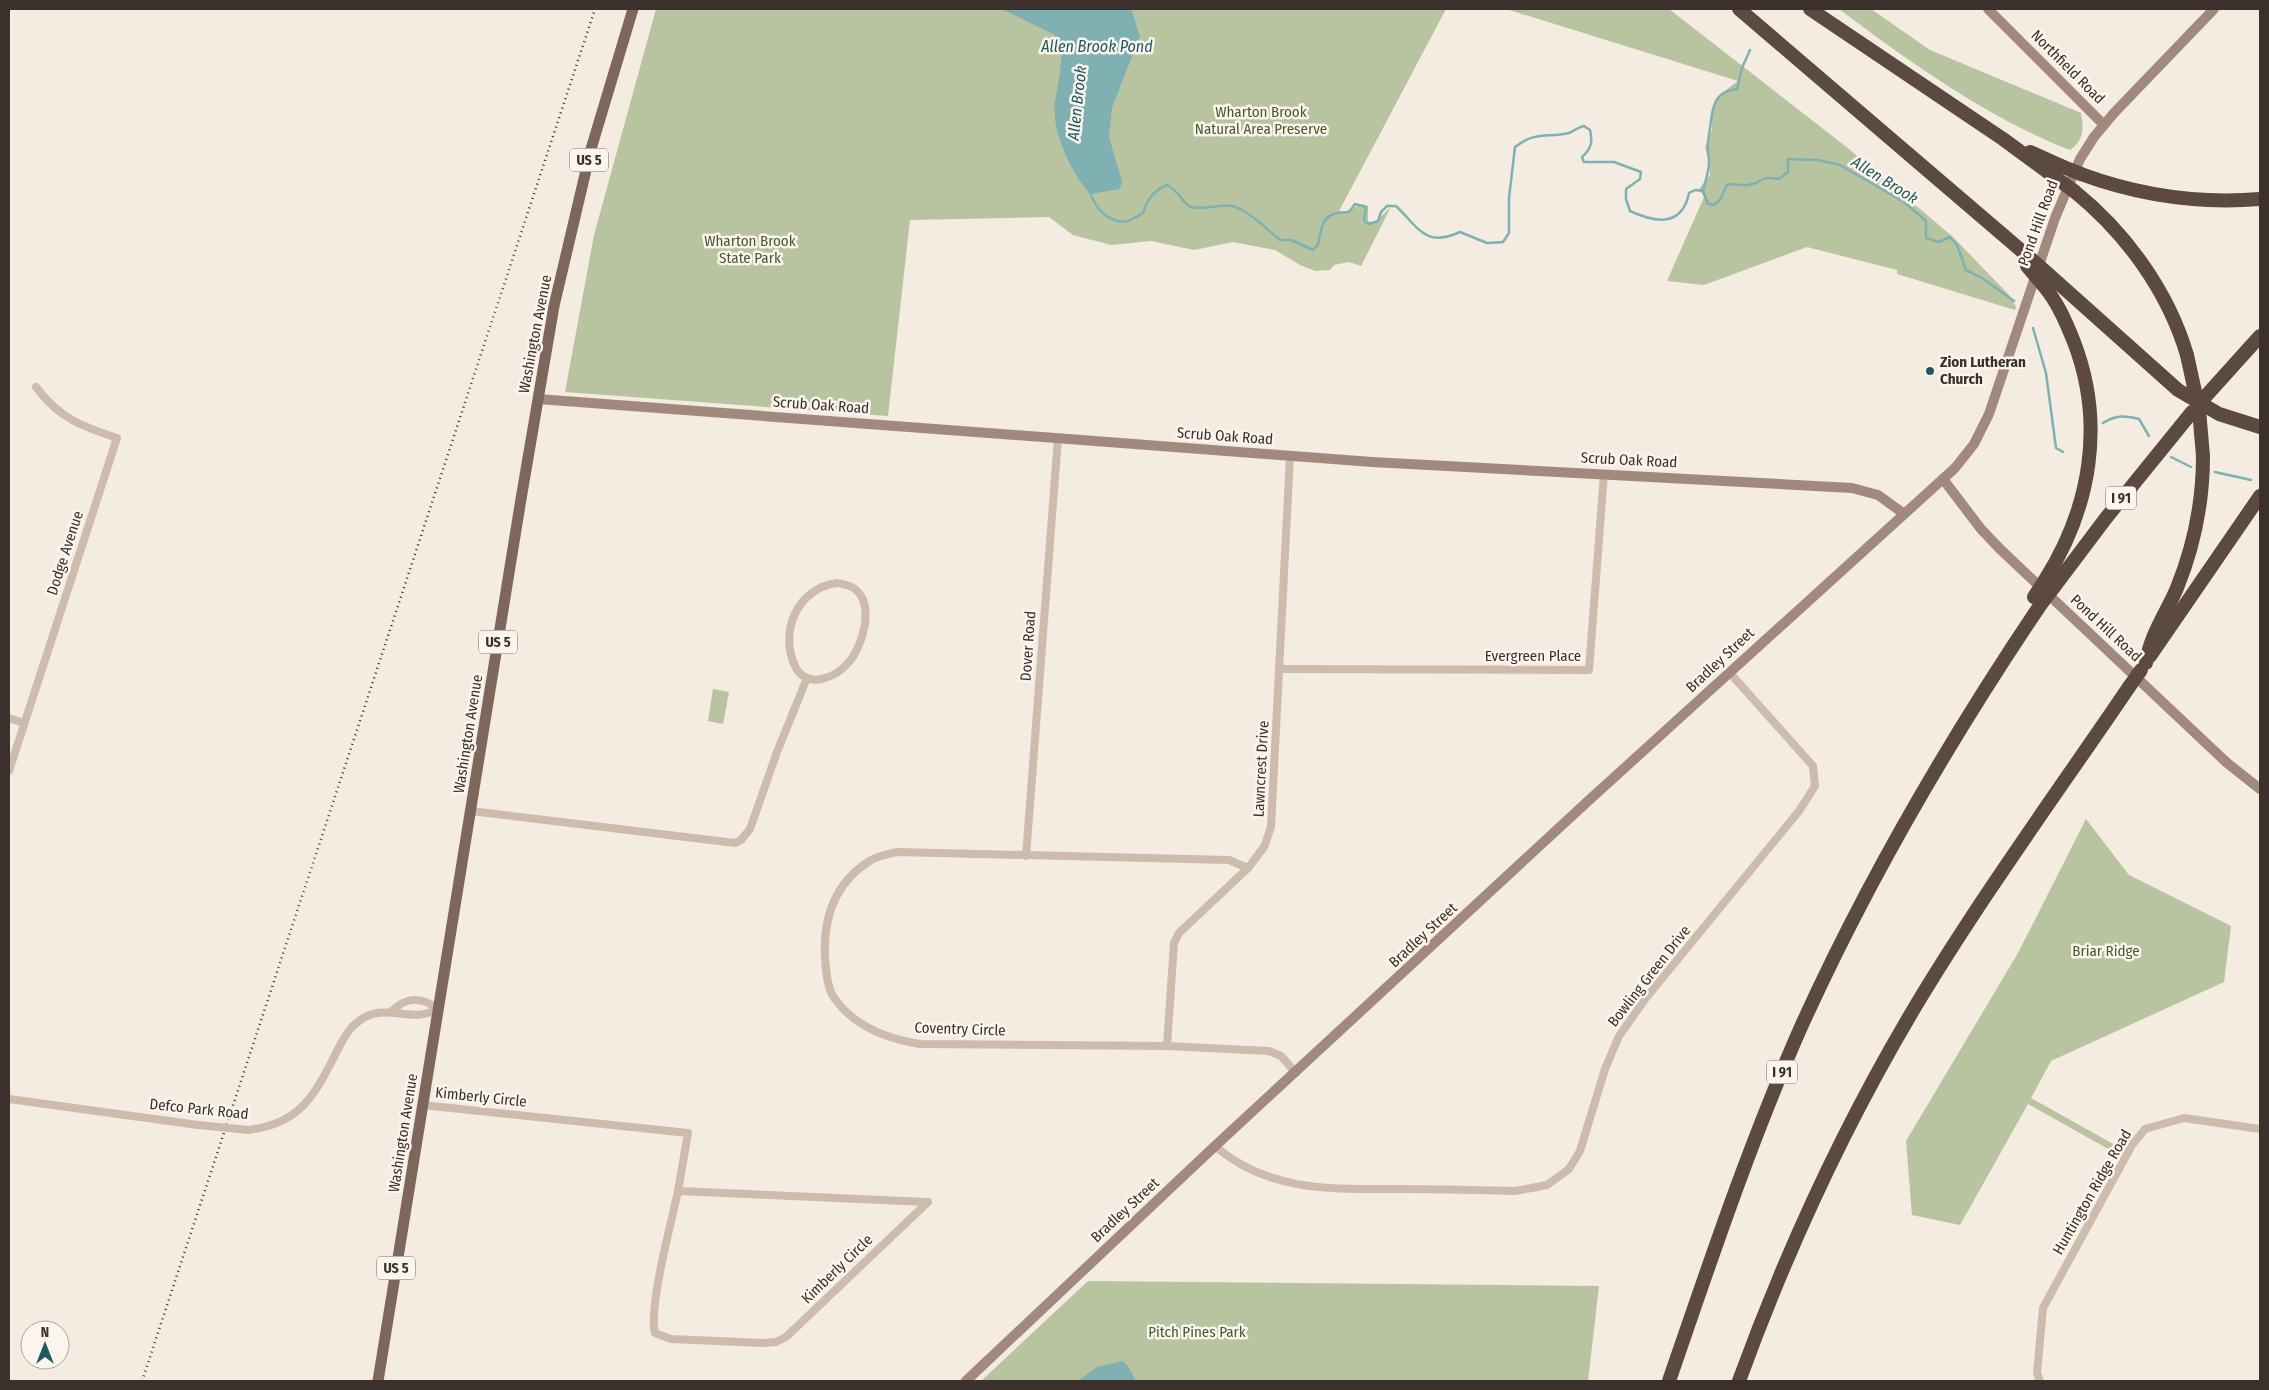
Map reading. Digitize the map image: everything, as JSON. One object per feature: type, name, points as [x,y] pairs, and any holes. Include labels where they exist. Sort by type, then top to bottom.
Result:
[{"type":"highway","points":[[1739,9],[1933,173],[2014,246],[2045,279],[2182,394],[2219,414],[2260,427]]},
{"type":"highway","points":[[1810,9],[2002,139],[2058,172],[2074,191],[2109,223],[2144,266],[2170,311],[2187,355],[2199,410],[2203,456],[2202,489],[2191,546],[2171,602],[2152,638],[2143,666]]},
{"type":"highway","points":[[2058,172],[2080,174],[2122,188],[2164,196],[2216,200],[2260,199]]},
{"type":"highway","points":[[2045,279],[2062,314],[2080,359],[2089,396],[2091,435],[2088,476],[2079,510],[2049,583]]},
{"type":"highway","name":"I 91","points":[[1669,1381],[1749,1155],[1818,991],[1872,881],[1930,778],[2022,634],[2049,583],[2192,412],[2260,336]]},
{"type":"highway","points":[[1739,1381],[1777,1282],[1809,1209],[1896,1039],[1975,913],[2260,496]]},
{"type":"main road","name":"Washington Avenue","points":[[378,1381],[554,306],[608,89],[633,9]]},
{"type":"main road","name":"Northfield Road","points":[[1988,9],[2104,125]]},
{"type":"main road","name":"Pond Hill Road","points":[[1903,513],[1943,479],[1968,452],[1987,419],[2063,196],[2080,159],[2104,125],[2214,9]]},
{"type":"main road","name":"Scrub Oak Road","points":[[538,399],[1290,456],[1857,489],[1878,495],[1903,513]]},
{"type":"main road","name":"Pond Hill Road","points":[[1943,479],[1980,529],[2000,549],[2226,762],[2260,789]]},
{"type":"main road","name":"Bradley Street","points":[[966,1381],[1215,1146],[1903,513]]},
{"type":"street","name":"Dodge Avenue","points":[[9,771],[117,438],[66,418],[54,409],[36,387]]},
{"type":"street","name":"Dover Road","points":[[1026,856],[1058,438]]},
{"type":"street","name":"Lawncrest Drive","points":[[1167,1046],[1174,943],[1178,932],[1248,868],[1264,847],[1272,827],[1290,456]]},
{"type":"street","name":"Evergreen Place","points":[[1279,669],[1589,670],[1604,474]]},
{"type":"street","points":[[837,583],[855,589],[864,603],[864,622],[860,642],[854,656],[840,670],[824,679],[807,678],[798,670],[790,649],[790,630],[798,607],[810,593],[819,587],[837,583]]},
{"type":"street","name":"Bowling Green Drive","points":[[1215,1146],[1237,1163],[1296,1185],[1323,1189],[1515,1190],[1547,1185],[1569,1168],[1580,1151],[1605,1068],[1619,1036],[1646,998],[1798,812],[1815,786],[1813,766],[1729,672]]},
{"type":"street","points":[[471,811],[735,843],[741,840],[750,829],[777,752],[807,678]]},
{"type":"street","points":[[9,718],[24,723]]},
{"type":"street","name":"Coventry Circle","points":[[1248,868],[1229,860],[897,852],[872,860],[852,875],[839,892],[827,917],[824,945],[826,971],[834,998],[853,1018],[874,1032],[897,1041],[920,1044],[1167,1046],[1269,1051],[1281,1056],[1296,1072]]},
{"type":"street","name":"Defco Park Road","points":[[9,1099],[248,1130],[280,1123],[309,1101],[319,1087],[344,1037],[352,1026],[371,1015],[392,1011],[406,1000],[418,999],[438,1009]]},
{"type":"street","name":"Defco Park Road","points":[[392,1011],[405,1015],[424,1015],[438,1009]]},
{"type":"street","name":"Kimberly Circle","points":[[422,1105],[688,1133],[655,1302],[653,1325],[655,1333],[671,1339],[763,1343],[776,1342],[786,1337],[928,1202],[678,1190]]},
{"type":"street","name":"Huntington Ridge Road","points":[[2040,1381],[2037,1373],[2043,1308],[2132,1145],[2144,1130],[2184,1118],[2260,1129]]},
{"type":"green space","name":"Wharton Brook State Park","points":[[656,9],[1446,9],[1337,215],[1362,204],[1368,206],[1368,221],[1374,223],[1391,207],[1361,266],[1349,262],[1334,265],[1330,270],[1315,271],[1300,265],[1275,250],[1233,242],[1194,250],[1151,241],[1111,245],[1073,235],[1049,217],[910,220],[888,416],[565,392],[594,235]]},
{"type":"green space","points":[[1506,9],[1669,9],[1849,149],[1953,237],[2009,295],[2016,307],[2015,310],[1897,274],[1897,270],[1807,247],[1704,285],[1667,281],[1704,197],[1699,189],[1710,175],[1710,165],[1705,147],[1712,130],[1712,110],[1722,93],[1738,81]]},
{"type":"green space","points":[[1839,9],[1871,9],[1930,50],[2081,113],[2083,129],[2078,142],[2070,150],[2009,122],[1922,69]]},
{"type":"green space","points":[[713,689],[729,692],[723,724],[708,721]]},
{"type":"green space","name":"Briar Ridge","points":[[2086,819],[2129,875],[2231,926],[2224,982],[2051,1061],[2031,1098],[2122,1149],[2119,1155],[2028,1104],[1960,1225],[1912,1215],[1906,1141],[2018,953]]},
{"type":"green space","name":"Pitch Pines Park","points":[[1088,1281],[1599,1286],[1588,1381],[981,1381]]},
{"type":"water","name":"Allen Brook Pond","points":[[1002,9],[1131,9],[1140,36],[1112,108],[1109,137],[1122,181],[1120,189],[1090,194],[1076,175],[1064,152],[1056,126],[1055,114],[1061,68],[1061,47],[1055,35]]},
{"type":"water","points":[[1122,1361],[1128,1366],[1136,1381],[1078,1381],[1097,1367]]},
{"type":"waterway","points":[[1703,191],[1709,168],[1708,144],[1713,109],[1721,95],[1730,90],[1737,89],[1742,68],[1750,50]]},
{"type":"waterway","name":"Allen Brook","points":[[1090,192],[1092,198],[1104,214],[1121,222],[1128,221],[1143,213],[1152,196],[1167,185],[1189,206],[1199,208],[1232,206],[1238,208],[1257,220],[1280,240],[1291,240],[1313,250],[1318,245],[1325,220],[1334,214],[1349,212],[1355,204],[1366,207],[1364,221],[1369,224],[1378,221],[1381,212],[1387,206],[1396,206],[1417,228],[1430,237],[1438,238],[1460,232],[1487,243],[1503,242],[1509,233],[1509,198],[1515,147],[1535,137],[1569,133],[1584,126],[1590,130],[1591,138],[1589,148],[1582,157],[1584,162],[1614,162],[1641,172],[1640,179],[1626,189],[1626,199],[1630,211],[1658,220],[1674,217],[1686,204],[1689,193],[1695,190],[1703,191],[1708,204],[1714,205],[1720,200],[1727,185],[1748,185],[1768,178],[1779,179],[1788,172],[1788,159],[1817,160],[1840,165],[1904,202],[1926,221],[1926,238],[1939,242],[1950,237],[1957,245],[1966,270],[1982,278],[2014,301]]},
{"type":"waterway","name":"Allen Brook","points":[[2033,328],[2046,373],[2056,448],[2063,452]]},
{"type":"waterway","name":"Allen Brook","points":[[2103,423],[2121,416],[2139,419],[2149,436]]},
{"type":"waterway","name":"Allen Brook","points":[[2171,457],[2191,467]]},
{"type":"waterway","name":"Allen Brook","points":[[2215,472],[2251,480]]},
{"type":"railway","points":[[142,1381],[595,9]]},
{"type":"place","name":"Zion Lutheran Church","points":[[1930,371]]},
{"type":"park label","name":"Wharton Brook Natural Area Preserve","points":[[1261,120]]}]
